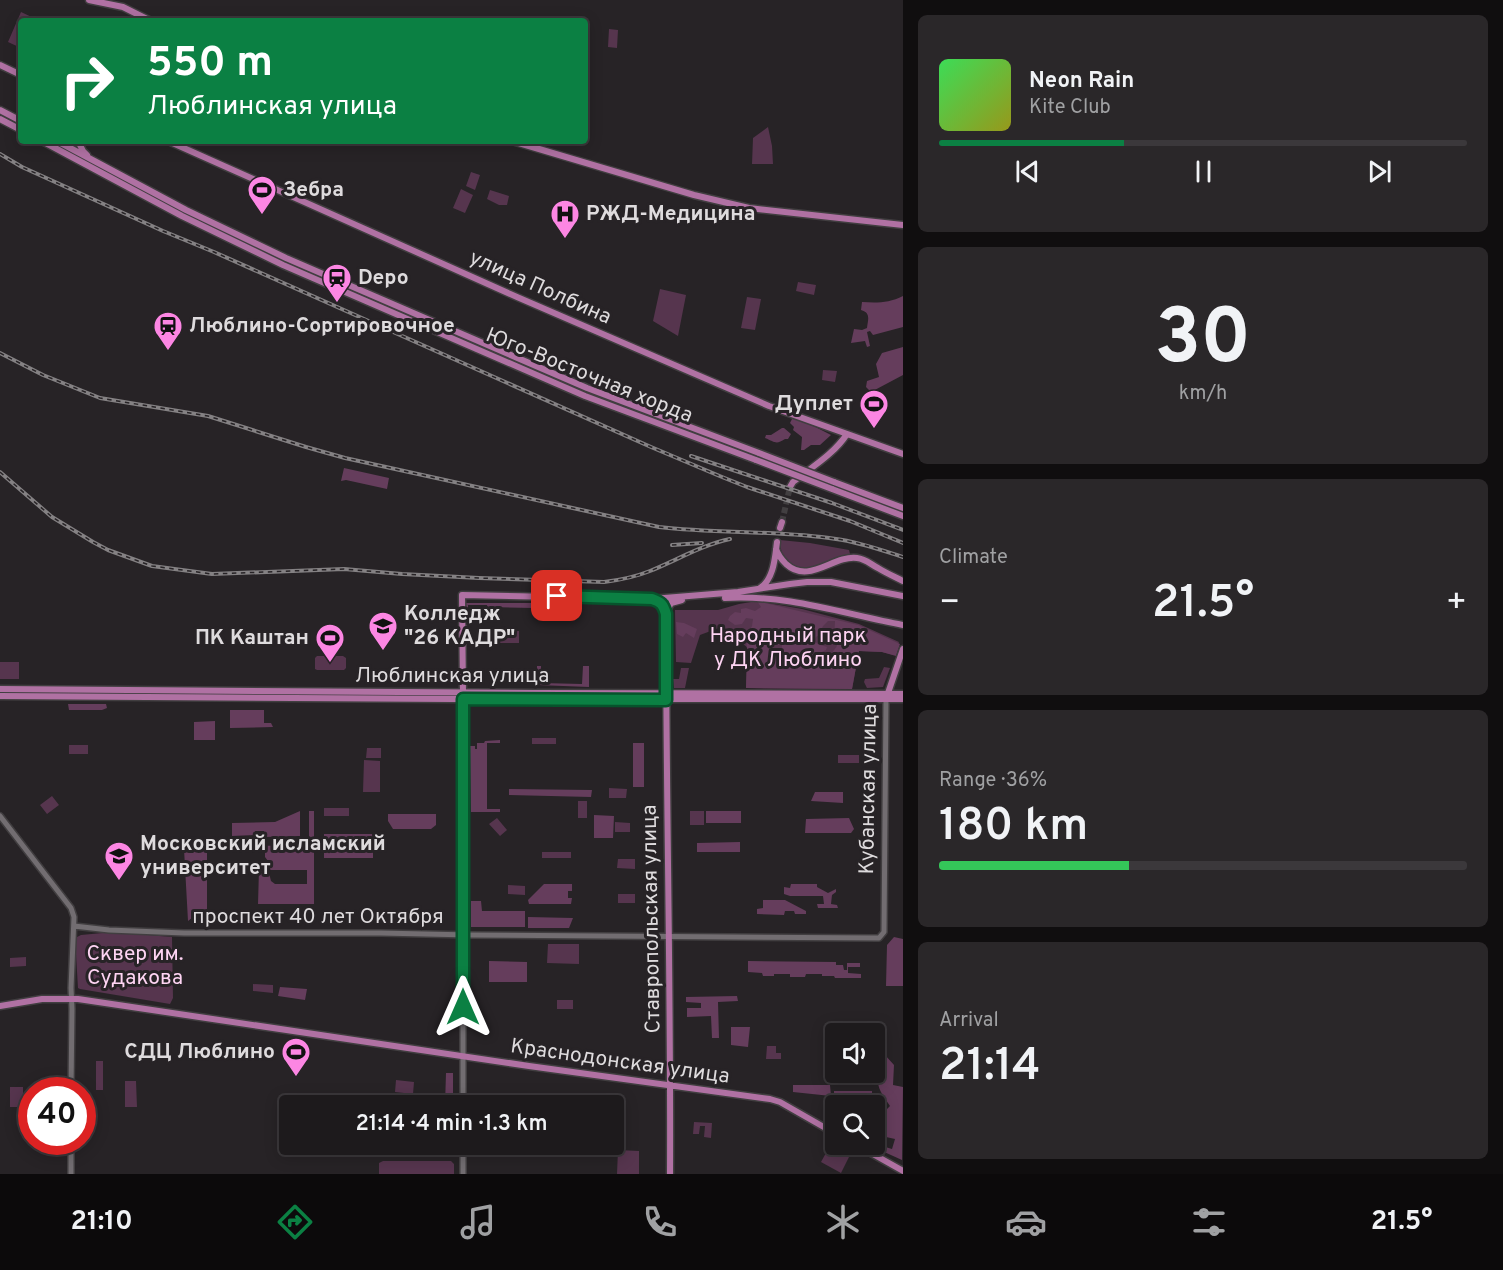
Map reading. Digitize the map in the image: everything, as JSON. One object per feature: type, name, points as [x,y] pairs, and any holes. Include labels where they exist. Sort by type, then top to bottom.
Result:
[{"type":"main road","points":[[89,0],[123,7],[145,18]]},
{"type":"main road","points":[[0,65],[18,74]]},
{"type":"main road","points":[[0,111],[18,120]]},
{"type":"main road","points":[[0,118],[18,128]]},
{"type":"main road","name":"Юго-Восточная хорда","points":[[48,144],[182,216],[284,266],[585,396],[756,460],[903,508]]},
{"type":"main road","name":"Юго-Восточная хорда","points":[[63,144],[186,210],[286,258],[586,388],[759,453],[903,516]]},
{"type":"main road","points":[[80,144],[92,160]]},
{"type":"main road","name":"улица Полбина","points":[[175,144],[721,386],[769,406],[903,454]]},
{"type":"main road","points":[[522,144],[694,195],[750,208],[903,225]]},
{"type":"main road","points":[[792,484],[816,466],[839,445],[847,434]]},
{"type":"main road","points":[[756,589],[767,582],[773,567],[777,545],[777,553],[791,568],[798,571],[807,572],[839,560],[857,558],[868,561],[903,581]]},
{"type":"main road","points":[[463,696],[462,595],[652,599],[728,594],[790,584],[831,582],[903,596]]},
{"type":"main road","points":[[666,614],[672,603],[678,600],[744,597],[781,600],[839,610],[903,625]]},
{"type":"main road","points":[[652,599],[663,604],[666,614]]},
{"type":"main road","name":"Ставропольская улица","points":[[666,614],[670,1174]]},
{"type":"main road","name":"Кубанская улица","points":[[886,697],[903,649]]},
{"type":"main road","name":"Люблинская улица","points":[[0,689],[463,696]]},
{"type":"main road","name":"Люблинская улица","points":[[886,697],[903,694]]},
{"type":"main road","name":"Люблинская улица","points":[[0,696],[666,696],[903,699]]},
{"type":"main road","name":"Краснодонская улица","points":[[0,1006],[42,999],[72,999],[775,1100],[825,1128]]},
{"type":"main road","points":[[875,1155],[903,1171]]},
{"type":"street","points":[[773,567],[778,563],[786,563]]},
{"type":"street","points":[[463,696],[463,1095]]},
{"type":"street","name":"Кубанская улица","points":[[884,932],[886,697]]},
{"type":"street","points":[[0,816],[71,908],[74,917],[72,1077]]},
{"type":"street","name":"проспект 40 лет Октября","points":[[74,926],[184,933],[879,938],[884,932]]},
{"type":"street","points":[[71,1155],[71,1174]]},
{"type":"street","points":[[463,1155],[463,1174]]},
{"type":"green space","points":[[21,12],[34,18],[18,18]]},
{"type":"green space","points":[[18,19],[18,47],[8,42]]},
{"type":"green space","points":[[609,29],[618,30],[617,48],[608,47]]},
{"type":"green space","points":[[768,127],[773,164],[752,164],[753,138]]},
{"type":"green space","points":[[471,172],[480,175],[475,190],[466,186]]},
{"type":"green space","points":[[461,189],[473,195],[465,213],[453,208]]},
{"type":"green space","points":[[490,190],[509,196],[507,205],[499,205],[487,199]]},
{"type":"green space","points":[[798,282],[816,285],[814,295],[796,291]]},
{"type":"green space","points":[[660,289],[686,295],[678,336],[653,321]]},
{"type":"green space","points":[[903,296],[903,327],[873,335],[870,331],[867,332],[870,346],[867,347],[865,341],[851,343],[854,329],[867,328],[868,317],[861,310],[862,302],[883,302]]},
{"type":"green space","points":[[747,297],[761,299],[755,330],[741,328]]},
{"type":"green space","points":[[903,347],[903,375],[871,392],[866,387],[867,381],[879,377],[876,364],[882,353]]},
{"type":"green space","points":[[823,370],[837,371],[835,382],[822,380]]},
{"type":"green space","points":[[792,419],[800,419],[831,435],[820,445],[811,445],[801,450],[802,437],[793,430],[794,427],[790,423]]},
{"type":"green space","points":[[782,428],[791,434],[788,439],[773,442],[765,438],[766,435],[771,435]]},
{"type":"green space","points":[[344,468],[389,478],[387,489],[346,480],[341,481]]},
{"type":"green space","points":[[780,540],[849,550],[850,554],[811,568],[796,567],[787,560],[782,552]]},
{"type":"green space","name":"Народный парк у ДК Люблино","points":[[757,601],[802,609],[859,624],[899,642],[894,655],[859,651],[852,689],[746,688],[748,648],[724,626],[700,635],[691,663],[676,662],[675,610],[718,610]]},
{"type":"green space","name":"Народный парк у ДК Люблино","points":[[757,601],[858,625],[900,644],[896,656],[882,652],[859,651],[852,689],[746,688],[746,637],[753,619],[746,618],[742,624],[735,625],[728,620],[735,612],[741,613],[741,609],[755,611],[761,607]],"holes":[[[828,621],[835,621],[834,639],[837,646],[832,653],[836,657],[834,662],[823,665],[817,657],[827,647],[814,641]],[[772,645],[782,645],[781,660],[771,659]]]},
{"type":"green space","points":[[465,603],[534,603],[534,608],[490,607],[490,619],[487,619],[485,614],[488,610],[487,605],[468,605],[468,644],[465,644]]},
{"type":"green space","points":[[676,622],[697,629],[694,638],[686,633],[683,637],[677,634]]},
{"type":"green space","points":[[493,631],[519,631],[519,643],[493,643]]},
{"type":"green space","name":"ПК Каштан","points":[[317,656],[343,656],[346,658],[346,668],[344,670],[317,670],[315,669],[315,658]]},
{"type":"green space","points":[[0,662],[19,662],[19,679],[0,679]]},
{"type":"green space","points":[[537,666],[541,666],[541,683],[582,684],[583,666],[589,666],[589,687],[537,685]]},
{"type":"green space","points":[[884,667],[890,668],[883,687],[867,688],[865,679],[879,678]]},
{"type":"green space","points":[[681,668],[689,668],[685,688],[674,688],[673,679],[679,679]]},
{"type":"green space","points":[[68,704],[106,704],[107,708],[69,710]]},
{"type":"green space","points":[[230,710],[264,710],[264,723],[271,723],[273,727],[230,728]]},
{"type":"green space","points":[[215,721],[215,740],[194,740],[194,722]]},
{"type":"green space","points":[[532,738],[556,738],[556,744],[532,744]]},
{"type":"green space","points":[[500,740],[500,743],[487,743],[487,809],[500,809],[500,812],[471,812],[470,746],[475,746],[477,749],[477,743]]},
{"type":"green space","points":[[633,743],[644,743],[644,787],[633,787]]},
{"type":"green space","points":[[69,745],[88,745],[88,754],[69,754]]},
{"type":"green space","points":[[367,748],[381,748],[381,758],[366,758]]},
{"type":"green space","points":[[838,755],[859,755],[859,763],[838,763]]},
{"type":"green space","points":[[364,760],[380,761],[380,792],[363,792]]},
{"type":"green space","points":[[609,788],[627,789],[626,798],[609,798]]},
{"type":"green space","points":[[509,789],[592,790],[591,797],[509,795]]},
{"type":"green space","points":[[815,792],[843,792],[843,803],[811,801]]},
{"type":"green space","points":[[52,796],[59,805],[47,814],[40,805]]},
{"type":"green space","points":[[578,801],[587,801],[587,818],[578,818]]},
{"type":"green space","points":[[324,808],[349,808],[349,816],[324,816]]},
{"type":"green space","points":[[300,811],[300,836],[264,837],[264,831],[255,831],[255,835],[232,836],[232,823],[275,822]]},
{"type":"green space","points":[[309,811],[314,811],[314,904],[258,904],[259,869],[269,873],[271,881],[275,884],[307,884],[307,870],[271,870],[266,867],[268,861],[265,857],[265,850],[256,850],[256,846],[309,845]]},
{"type":"green space","points":[[690,811],[704,811],[704,825],[690,825]]},
{"type":"green space","points":[[706,811],[741,811],[741,823],[706,823]]},
{"type":"green space","points":[[388,814],[436,814],[436,825],[431,829],[393,829],[388,821]]},
{"type":"green space","points":[[594,815],[614,816],[613,838],[594,838]]},
{"type":"green space","points":[[497,818],[507,830],[500,836],[489,824]]},
{"type":"green space","points":[[849,818],[854,829],[851,833],[805,833],[806,819]]},
{"type":"green space","points":[[615,822],[630,823],[630,832],[615,832]]},
{"type":"green space","points":[[324,834],[373,834],[373,858],[324,858]]},
{"type":"green space","points":[[740,842],[740,852],[697,852],[697,843]]},
{"type":"green space","points":[[184,849],[207,849],[207,913],[197,914],[188,921]]},
{"type":"green space","points":[[542,852],[571,852],[571,858],[542,858]]},
{"type":"green space","points":[[618,859],[635,859],[635,869],[617,868]]},
{"type":"green space","points":[[544,884],[572,884],[572,891],[568,891],[568,898],[572,898],[571,904],[529,904],[528,900]]},
{"type":"green space","points":[[791,884],[817,884],[817,887],[828,893],[836,889],[832,895],[831,904],[837,905],[838,908],[818,908],[817,904],[824,904],[823,896],[784,894],[784,887],[790,888]]},
{"type":"green space","points":[[508,885],[525,886],[525,895],[508,894]]},
{"type":"green space","points":[[618,894],[635,894],[635,903],[618,903]]},
{"type":"green space","points":[[763,900],[785,900],[806,911],[806,914],[785,911],[784,915],[757,914],[757,909],[763,908]]},
{"type":"green space","points":[[471,901],[481,901],[482,911],[525,911],[525,927],[471,927]]},
{"type":"green space","points":[[528,917],[573,918],[569,928],[528,928]]},
{"type":"green space","name":"Сквер им. Судакова","points":[[113,932],[172,937],[173,998],[170,1004],[78,988],[75,938],[81,935]]},
{"type":"green space","points":[[894,937],[903,939],[903,986],[886,986],[887,945]]},
{"type":"green space","points":[[548,944],[579,944],[579,964],[547,963]]},
{"type":"green space","points":[[26,957],[26,966],[10,967],[10,958]]},
{"type":"green space","points":[[489,961],[527,962],[527,982],[489,982]]},
{"type":"green space","points":[[748,961],[836,962],[836,965],[843,965],[844,970],[847,970],[847,963],[860,963],[860,967],[848,967],[848,973],[861,974],[861,978],[835,978],[834,976],[822,976],[822,974],[806,974],[805,977],[790,977],[790,974],[763,976],[762,973],[748,972]]},
{"type":"green space","points":[[253,984],[273,985],[273,993],[253,991]]},
{"type":"green space","points":[[280,987],[307,989],[305,1000],[278,996]]},
{"type":"green space","points":[[737,996],[738,1001],[718,1002],[719,1038],[712,1038],[711,1016],[687,1017],[687,1008],[701,1008],[701,1003],[686,1002],[686,997]]},
{"type":"green space","points":[[557,1000],[573,1000],[573,1009],[557,1009]]},
{"type":"green space","points":[[731,1027],[750,1027],[748,1047],[731,1045]]},
{"type":"green space","points":[[767,1046],[776,1046],[776,1053],[781,1053],[781,1059],[766,1059]]},
{"type":"green space","points":[[885,1055],[894,1065],[893,1085],[903,1087],[902,1160],[885,1152],[885,1147],[892,1149],[895,1139],[885,1136],[885,1111],[890,1106],[878,1083],[885,1083],[887,1065],[885,1064]]},
{"type":"green space","points":[[96,1061],[103,1061],[103,1090],[96,1090]]},
{"type":"green space","points":[[446,1073],[453,1073],[453,1095],[445,1095]]},
{"type":"green space","points":[[396,1080],[414,1082],[413,1094],[395,1092]]},
{"type":"green space","points":[[125,1081],[136,1081],[137,1107],[125,1107]]},
{"type":"green space","points":[[793,1085],[830,1085],[831,1095],[825,1095],[793,1092]]},
{"type":"green space","points":[[10,1087],[18,1087],[18,1107],[10,1107]]},
{"type":"green space","points":[[834,1091],[872,1091],[872,1095],[834,1095]]},
{"type":"green space","points":[[694,1122],[712,1123],[711,1138],[704,1137],[705,1126],[700,1126],[699,1134],[693,1134]]},
{"type":"green space","points":[[624,1150],[639,1151],[639,1174],[617,1174],[618,1155],[624,1155]]},
{"type":"green space","points":[[825,1155],[850,1155],[841,1173],[821,1162]]},
{"type":"green space","points":[[383,1161],[451,1161],[454,1164],[454,1174],[379,1174],[379,1163]]},
{"type":"tunnel","points":[[782,522],[790,487]]},
{"type":"railway","points":[[0,154],[22,167],[163,231],[651,447],[747,487],[850,521],[903,543]]},
{"type":"railway","points":[[0,353],[43,375],[100,398],[208,416],[345,458],[659,527],[814,536],[870,546],[903,557]]},
{"type":"railway","points":[[691,456],[832,503],[903,530]]},
{"type":"railway","points":[[0,472],[52,517],[108,550],[152,566],[212,574],[344,569],[479,578],[604,582],[644,573],[730,539]]},
{"type":"railway","points":[[672,545],[702,543]]},
{"type":"place","name":"Зебра","points":[[262,216]]},
{"type":"place","name":"РЖД-Медицина","points":[[565,240]]},
{"type":"place","name":"Depo","points":[[337,304]]},
{"type":"place","name":"Люблино-Сортировочное","points":[[168,352]]},
{"type":"place","name":"Дуплет","points":[[874,430]]},
{"type":"place","name":"Колледж \"26 КАДР\"","points":[[383,652]]},
{"type":"place","name":"ПК Каштан","points":[[330,664]]},
{"type":"place","name":"Московский исламский университет","points":[[119,882]]},
{"type":"place","name":"СДЦ Люблино","points":[[296,1078]]},
{"type":"route","points":[[463,1007],[463,699],[666,700],[666,614],[660,601],[557,596]]}]
